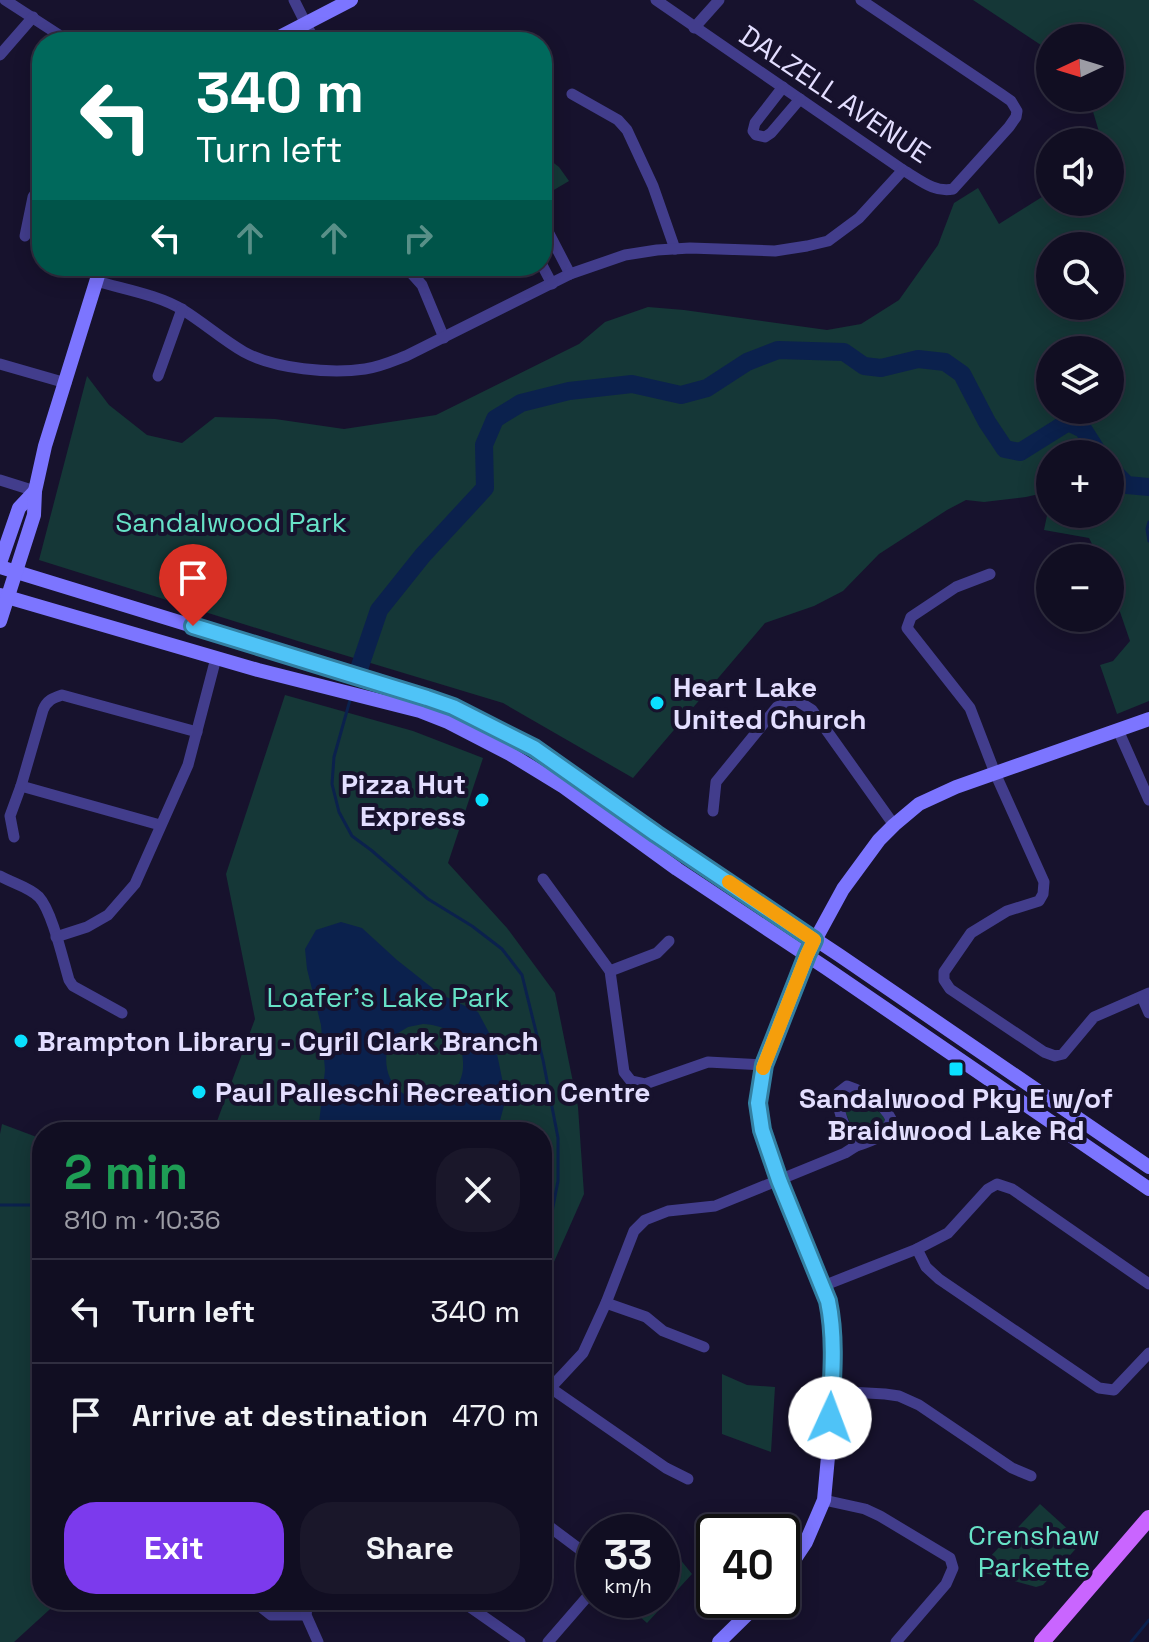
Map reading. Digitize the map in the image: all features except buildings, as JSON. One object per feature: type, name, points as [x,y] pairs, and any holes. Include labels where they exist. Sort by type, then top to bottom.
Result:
[{"type":"main road","points":[[289,32],[351,0]]},
{"type":"main road","points":[[0,621],[4,596],[16,572],[34,515],[35,491],[45,446],[98,276]]},
{"type":"main road","points":[[35,491],[19,508],[0,565],[453,707],[534,748],[1149,1167]]},
{"type":"main road","points":[[4,596],[216,658],[420,711],[510,754],[564,787],[677,869],[1149,1189]]},
{"type":"main road","points":[[800,1551],[824,1500],[831,1391],[831,1314],[823,1286],[779,1180],[762,1130],[758,1103],[764,1065],[807,955],[843,889],[879,840],[919,804],[956,787],[1149,719]]},
{"type":"main road","points":[[1042,1642],[1149,1518]]},
{"type":"main road","points":[[719,1642],[744,1618]]},
{"type":"street","points":[[5,0],[55,32]]},
{"type":"street","points":[[294,0],[310,32]]},
{"type":"street","name":"DALZELL AVENUE","points":[[656,0],[903,170],[937,190],[953,189],[1015,118],[1017,111],[1011,101],[861,0]]},
{"type":"street","points":[[694,28],[719,0]]},
{"type":"street","points":[[0,55],[33,17]]},
{"type":"street","points":[[783,87],[755,123],[753,131],[756,135],[765,137],[771,133],[800,99]]},
{"type":"street","points":[[572,94],[618,120],[627,130],[653,186],[675,249]]},
{"type":"street","points":[[96,281],[182,309],[246,353],[271,362],[319,370],[358,369],[383,365],[406,356],[570,274],[625,255],[675,249],[775,251],[828,241],[859,218],[903,170]]},
{"type":"street","points":[[25,236],[32,202]]},
{"type":"street","points":[[552,239],[570,274]]},
{"type":"street","points":[[414,276],[422,285],[444,338]]},
{"type":"street","points":[[548,276],[552,284]]},
{"type":"street","points":[[158,376],[182,309]]},
{"type":"street","points":[[0,364],[66,383]]},
{"type":"street","points":[[0,480],[35,491]]},
{"type":"street","points":[[990,574],[956,587],[911,617],[907,628],[970,708],[995,773],[1044,882],[1043,894],[1039,901],[1007,911],[971,933],[944,972],[944,980],[950,989],[1044,1052],[1055,1056],[1063,1054],[1094,1017],[1146,995],[1149,1013]]},
{"type":"street","points":[[56,937],[87,927],[108,915],[135,884],[188,765],[216,658]]},
{"type":"street","points":[[14,837],[10,816],[43,710],[54,697],[62,695],[197,732]]},
{"type":"street","points":[[713,811],[716,782],[777,707],[796,700],[812,710],[894,825]]},
{"type":"street","points":[[1118,730],[1149,800]]},
{"type":"street","points":[[21,786],[160,825]]},
{"type":"street","points":[[0,876],[38,896],[44,905],[73,986],[122,1013]]},
{"type":"street","points":[[543,879],[610,971],[624,1072],[631,1081],[645,1084],[708,1062],[764,1065]]},
{"type":"street","points":[[610,971],[657,953],[669,941]]},
{"type":"street","points":[[688,1479],[666,1468],[552,1389],[583,1353],[634,1231],[645,1220],[668,1211],[715,1206],[876,1140],[888,1128],[891,1119],[886,1109],[863,1091],[847,1086],[838,1093],[837,1105],[845,1130],[856,1146]]},
{"type":"street","points":[[823,1286],[917,1249],[948,1233],[988,1189],[997,1184],[1012,1189],[1149,1284]]},
{"type":"street","points":[[917,1249],[926,1267],[939,1279],[1099,1388],[1114,1390],[1149,1353]]},
{"type":"street","points":[[606,1303],[646,1317],[663,1331],[704,1347]]},
{"type":"street","points":[[831,1391],[899,1396],[919,1405],[1012,1468],[1031,1476]]},
{"type":"street","points":[[824,1500],[865,1509],[950,1558],[953,1568],[946,1584],[896,1642]]},
{"type":"street","points":[[552,1528],[576,1546]]},
{"type":"street","points":[[265,1610],[271,1615],[306,1615]]},
{"type":"street","points":[[307,1610],[318,1642]]},
{"type":"street","points":[[474,1610],[520,1642]]},
{"type":"street","points":[[548,1642],[576,1610]]},
{"type":"green space","name":"Sandalwood Park","points":[[973,0],[1149,0],[1149,701],[1117,714],[1100,665],[1113,661],[1130,641],[1124,624],[1124,544],[1092,544],[1089,538],[1044,530],[1124,528],[1124,440],[1036,440],[1036,495],[984,502],[966,500],[879,554],[843,591],[814,606],[765,623],[633,778],[503,703],[39,560],[87,376],[109,405],[147,435],[182,443],[215,417],[275,419],[344,429],[436,415],[579,344],[605,322],[648,307],[827,330],[861,324],[899,300],[938,245],[954,203],[978,188],[999,224],[1036,201],[1036,216],[1124,216],[1124,128],[1098,128],[1093,112],[1124,112],[1124,24],[1036,24],[1036,42]]},
{"type":"green space","points":[[552,162],[559,167],[569,181],[552,191]]},
{"type":"green space","name":"Loafer's Lake Park","points":[[285,695],[413,731],[483,758],[448,863],[507,928],[555,993],[578,1107],[584,1194],[552,1266],[552,1122],[217,1122],[255,1019],[226,874]]},
{"type":"green space","points":[[853,1094],[885,1119],[875,1134],[862,1137],[855,1133],[843,1103],[845,1095]]},
{"type":"green space","points":[[2,1124],[32,1135],[32,1610],[49,1610],[14,1642],[0,1642]]},
{"type":"green space","points":[[722,1374],[747,1385],[775,1387],[771,1452],[722,1434]]},
{"type":"green space","name":"Crenshaw Parkette","points":[[1040,1504],[1082,1542],[1043,1585],[1036,1587],[981,1572],[986,1561]]},
{"type":"green space","points":[[680,1559],[692,1574],[680,1587]]},
{"type":"water","points":[[341,922],[362,928],[440,994],[478,1012],[495,1044],[506,1098],[500,1122],[319,1122],[325,1070],[321,1025],[305,949],[316,930]],"holes":[[[423,1024],[441,1027],[455,1037],[461,1049],[462,1073],[454,1089],[440,1099],[423,1100],[406,1095],[393,1083],[386,1064],[390,1038],[408,1027]]]},
{"type":"waterway","points":[[359,669],[379,610],[423,555],[485,488],[484,445],[495,419],[521,403],[569,391],[632,384],[681,395],[707,388],[747,362],[778,350],[844,352],[864,366],[881,368],[918,359],[945,362],[962,374],[1005,449],[1020,452],[1036,442]]},
{"type":"waterway","points":[[1039,440],[1068,422],[1083,429],[1090,440]]},
{"type":"waterway","points":[[1124,482],[1149,487]]},
{"type":"waterway","points":[[1149,522],[1149,541]]},
{"type":"waterway","points":[[350,700],[334,757],[332,784],[339,812],[352,836],[428,899],[502,949],[522,975],[558,1138],[558,1181],[552,1212]]},
{"type":"waterway","points":[[0,1205],[32,1205]]},
{"type":"waterway","points":[[1131,1642],[1149,1620]]},
{"type":"slow traffic","points":[[729,882],[814,940],[763,1068]]},
{"type":"place","name":"Heart Lake United Church","points":[[657,703]]},
{"type":"place","name":"Pizza Hut Express","points":[[482,800]]},
{"type":"place","name":"Brampton Library - Cyril Clark Branch","points":[[21,1041]]},
{"type":"place","name":"Sandalwood Pky E w/of Braidwood Lake Rd","points":[[956,1069]]},
{"type":"place","name":"Paul Palleschi Recreation Centre","points":[[199,1092]]},
{"type":"route","points":[[193,626],[427,698],[504,731],[534,748],[814,940],[764,1065],[758,1103],[762,1130],[779,1180],[823,1286],[831,1314],[830,1418]]}]
